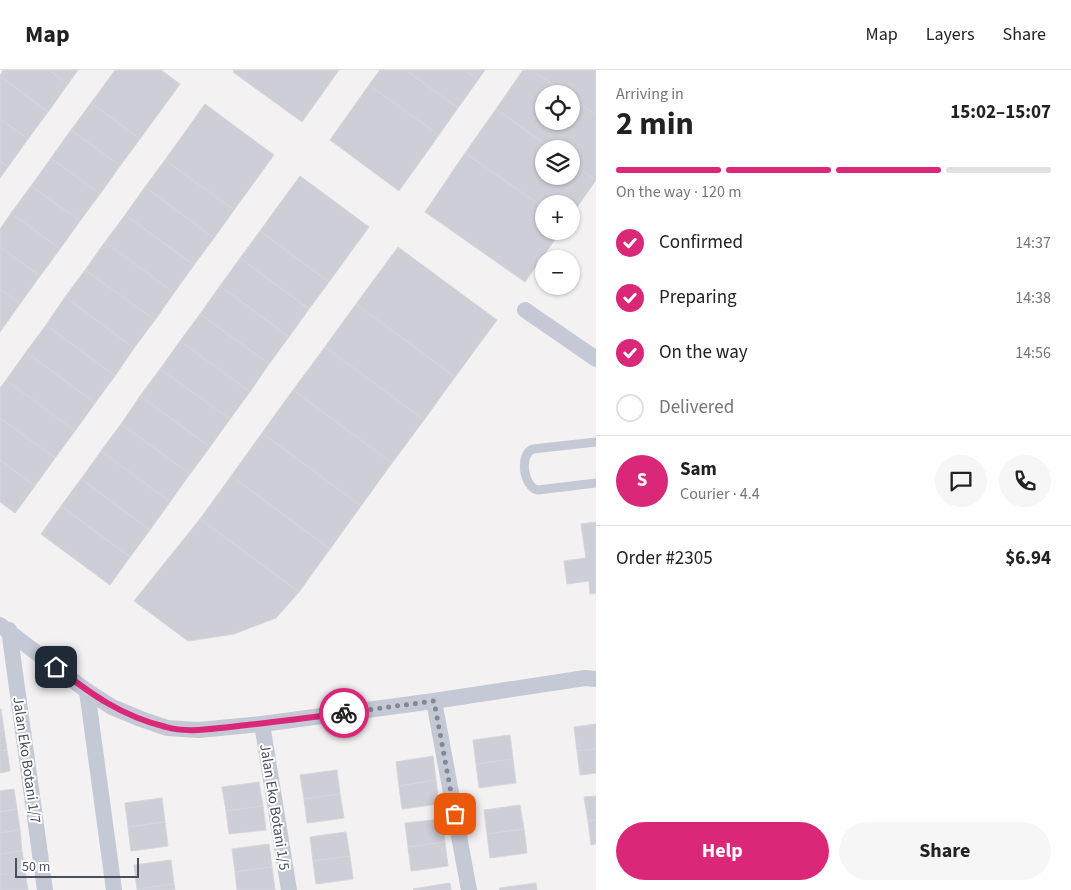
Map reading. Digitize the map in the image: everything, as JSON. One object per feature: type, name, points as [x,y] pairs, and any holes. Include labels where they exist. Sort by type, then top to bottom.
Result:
[{"type":"street","points":[[525,310],[596,359]]},
{"type":"street","points":[[4,628],[87,691],[112,707],[141,720],[168,728],[199,730],[262,724],[585,678],[596,679]]},
{"type":"street","name":"Jalan Eko Botani 1/7","points":[[4,628],[45,890]]},
{"type":"street","points":[[87,691],[114,890]]},
{"type":"street","points":[[434,701],[469,890]]},
{"type":"street","name":"Jalan Eko Botani 1/5","points":[[262,724],[289,890]]},
{"type":"lane","points":[[596,442],[534,449],[529,451],[525,460],[527,481],[533,489],[596,483]]},
{"type":"building","points":[[3,70],[49,70],[68,84],[48,112],[0,76]]},
{"type":"building","points":[[49,70],[78,70],[68,84]]},
{"type":"building","points":[[115,70],[161,70],[180,84],[140,139],[91,103]]},
{"type":"building","points":[[234,70],[339,70],[302,122],[233,72]]},
{"type":"building","points":[[380,70],[406,70],[458,108],[439,135],[369,85]]},
{"type":"building","points":[[406,70],[465,70],[478,80],[458,108]]},
{"type":"building","points":[[465,70],[485,70],[478,80]]},
{"type":"building","points":[[523,70],[532,70],[553,85],[535,85],[535,130],[580,130],[580,104],[596,115],[596,180],[580,168],[580,140],[539,140],[496,109]]},
{"type":"building","points":[[532,70],[596,70],[596,115],[580,104],[580,85],[553,85]]},
{"type":"building","points":[[0,76],[48,112],[28,139],[0,119]]},
{"type":"building","points":[[369,85],[439,135],[399,191],[330,140]]},
{"type":"building","points":[[91,103],[140,139],[120,166],[71,130]]},
{"type":"building","points":[[205,104],[274,155],[234,210],[165,160]]},
{"type":"building","points":[[496,109],[539,140],[535,140],[535,185],[580,185],[580,168],[596,180],[580,203],[580,195],[535,195],[535,202],[465,153]]},
{"type":"building","points":[[0,119],[28,139],[8,167],[0,161]]},
{"type":"building","points":[[71,130],[120,166],[100,194],[51,158]]},
{"type":"building","points":[[465,153],[535,202],[535,240],[555,240],[548,250],[535,250],[535,268],[525,282],[425,212]]},
{"type":"building","points":[[51,158],[100,194],[80,221],[31,186]]},
{"type":"building","points":[[165,160],[234,210],[214,238],[145,187]]},
{"type":"building","points":[[0,161],[8,167],[0,178]]},
{"type":"building","points":[[300,176],[369,227],[329,282],[260,231]]},
{"type":"building","points":[[31,186],[80,221],[60,249],[11,213]]},
{"type":"building","points":[[145,187],[214,238],[194,265],[125,215]]},
{"type":"building","points":[[11,213],[60,249],[40,276],[0,247],[0,229]]},
{"type":"building","points":[[125,215],[194,265],[174,293],[105,242]]},
{"type":"building","points":[[260,231],[329,282],[309,309],[240,258]]},
{"type":"building","points":[[105,242],[174,293],[155,320],[85,270]]},
{"type":"building","points":[[0,247],[40,276],[20,304],[0,289]]},
{"type":"building","points":[[398,247],[497,320],[455,377],[356,304]]},
{"type":"building","points":[[240,258],[309,309],[289,337],[220,286]]},
{"type":"building","points":[[85,270],[155,320],[134,348],[65,297]]},
{"type":"building","points":[[220,286],[289,337],[269,364],[200,314]]},
{"type":"building","points":[[0,289],[20,304],[0,332]]},
{"type":"building","points":[[65,297],[134,348],[115,376],[46,325]]},
{"type":"building","points":[[356,304],[455,377],[424,420],[325,347]]},
{"type":"building","points":[[200,314],[269,364],[250,392],[180,341]]},
{"type":"building","points":[[46,325],[115,376],[95,403],[26,352]]},
{"type":"building","points":[[180,341],[250,392],[230,419],[160,369]]},
{"type":"building","points":[[325,347],[424,420],[392,463],[293,390]]},
{"type":"building","points":[[26,352],[95,403],[75,431],[6,380]]},
{"type":"building","points":[[160,369],[230,419],[210,447],[140,396]]},
{"type":"building","points":[[6,380],[75,431],[55,458],[0,418],[0,388]]},
{"type":"building","points":[[293,390],[392,463],[361,506],[262,433]]},
{"type":"building","points":[[140,396],[210,447],[190,474],[121,424]]},
{"type":"building","points":[[0,418],[55,458],[35,486],[0,460]]},
{"type":"building","points":[[121,424],[190,474],[170,502],[101,451]]},
{"type":"building","points":[[262,433],[361,506],[330,549],[231,476]]},
{"type":"building","points":[[101,451],[170,502],[150,530],[81,479]]},
{"type":"building","points":[[0,460],[35,486],[15,513],[0,502]]},
{"type":"building","points":[[231,476],[330,549],[299,592],[200,519]]},
{"type":"building","points":[[81,479],[150,530],[130,557],[61,506]]},
{"type":"building","points":[[61,506],[130,557],[110,585],[41,534]]},
{"type":"building","points":[[200,519],[299,592],[276,618],[234,634],[188,641],[134,601]]},
{"type":"building","points":[[596,522],[596,593],[590,594],[589,581],[567,584],[564,561],[586,558],[581,524]]},
{"type":"building","points":[[1,709],[4,730],[0,730]]},
{"type":"building","points":[[596,724],[596,749],[577,751],[574,727]]},
{"type":"building","points":[[0,730],[4,730],[7,750],[0,751]]},
{"type":"building","points":[[510,735],[513,759],[476,764],[473,740]]},
{"type":"building","points":[[596,749],[596,773],[580,775],[577,751]]},
{"type":"building","points":[[7,750],[10,771],[0,773],[0,751]]},
{"type":"building","points":[[433,756],[436,780],[399,786],[396,762]]},
{"type":"building","points":[[513,759],[516,783],[479,788],[476,764]]},
{"type":"building","points":[[337,770],[340,794],[304,799],[300,775]]},
{"type":"building","points":[[436,780],[439,804],[402,809],[399,786]]},
{"type":"building","points":[[259,782],[263,806],[226,811],[222,787]]},
{"type":"building","points":[[14,789],[17,809],[0,812],[0,791]]},
{"type":"building","points":[[340,794],[344,818],[307,823],[304,799]]},
{"type":"building","points":[[596,796],[596,820],[588,821],[584,797]]},
{"type":"building","points":[[162,798],[165,822],[128,827],[125,803]]},
{"type":"building","points":[[520,805],[524,829],[487,834],[484,810]]},
{"type":"building","points":[[263,806],[266,830],[229,834],[226,811]]},
{"type":"building","points":[[17,809],[20,830],[0,833],[0,812]]},
{"type":"building","points":[[442,819],[445,842],[408,847],[405,823]]},
{"type":"building","points":[[596,820],[596,844],[591,845],[588,821]]},
{"type":"building","points":[[165,822],[168,846],[131,851],[128,827]]},
{"type":"building","points":[[524,829],[527,853],[490,858],[487,834]]},
{"type":"building","points":[[20,830],[22,851],[0,854],[0,833]]},
{"type":"building","points":[[346,832],[350,856],[313,861],[310,837]]},
{"type":"building","points":[[445,842],[448,866],[411,871],[408,847]]},
{"type":"building","points":[[269,844],[272,867],[235,872],[232,849]]},
{"type":"building","points":[[22,851],[25,871],[0,875],[0,854]]},
{"type":"building","points":[[350,856],[353,879],[316,884],[313,861]]},
{"type":"building","points":[[171,860],[174,884],[137,889],[134,865]]},
{"type":"building","points":[[272,867],[275,890],[237,890],[235,872]]},
{"type":"building","points":[[25,871],[28,890],[0,890],[0,875]]},
{"type":"building","points":[[450,883],[451,890],[413,889]]},
{"type":"building","points":[[536,883],[537,890],[500,890],[499,888]]},
{"type":"building","points":[[174,884],[175,890],[137,890],[137,889]]},
{"type":"way so far","points":[[344,713],[434,701],[455,814]]},
{"type":"route","points":[[56,667],[87,691],[112,707],[141,720],[168,728],[199,730],[344,713]]}]
